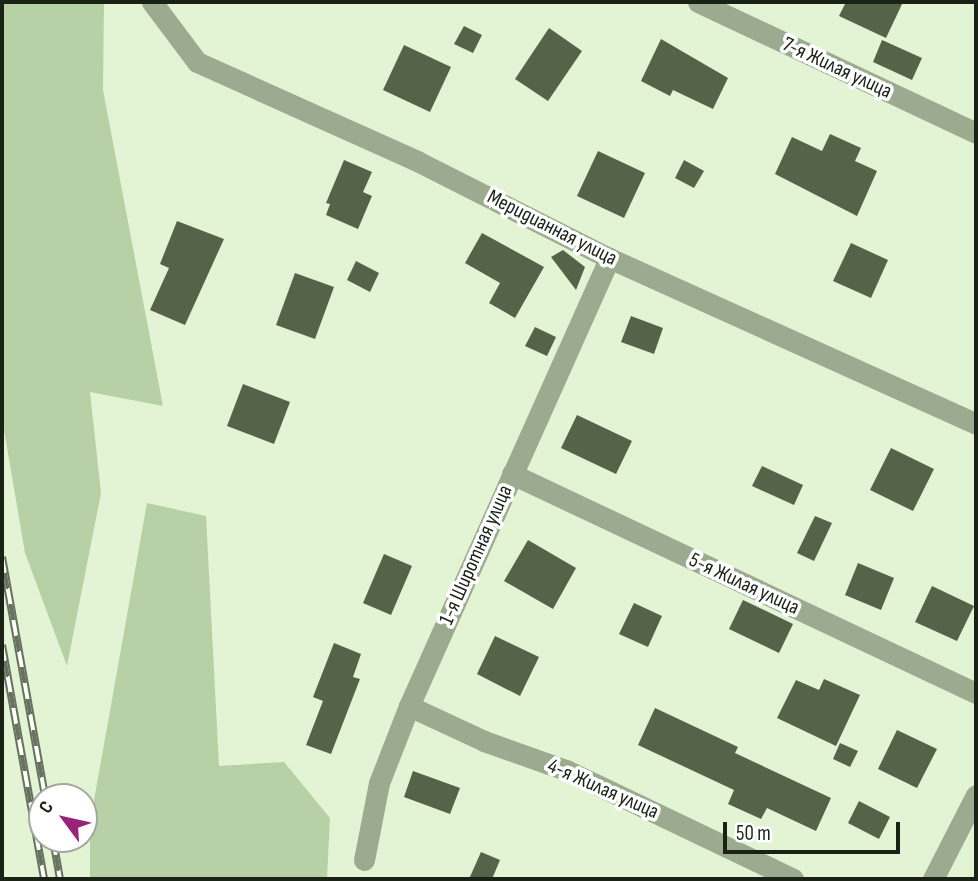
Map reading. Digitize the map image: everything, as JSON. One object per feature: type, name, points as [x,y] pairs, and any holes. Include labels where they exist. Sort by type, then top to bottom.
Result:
[{"type":"street","name":"Меридианная улица","points":[[152,2],[197,62],[419,162],[609,258],[976,424]]},
{"type":"street","name":"7-я Жилая улица","points":[[698,2],[976,133]]},
{"type":"street","name":"1-я Широтная улица","points":[[364,860],[379,783],[409,706],[609,258]]},
{"type":"street","name":"5-я Жилая улица","points":[[512,474],[976,693]]},
{"type":"street","name":"4-я Жилая улица","points":[[409,706],[484,741],[566,769],[793,879]]},
{"type":"street","points":[[933,879],[976,795]]},
{"type":"green space","points":[[2,2],[104,2],[103,90],[163,406],[90,392],[101,493],[67,666],[25,553],[2,418]]},
{"type":"green space","points":[[147,503],[206,516],[219,766],[284,762],[330,818],[327,879],[90,879],[90,853],[98,853],[97,783]]},
{"type":"building","points":[[846,2],[903,2],[886,38],[839,16]]},
{"type":"building","points":[[464,26],[482,35],[473,53],[454,44]]},
{"type":"building","points":[[549,28],[582,51],[548,101],[515,79]]},
{"type":"building","points":[[661,39],[728,78],[713,109],[673,90],[670,96],[641,81]]},
{"type":"building","points":[[882,40],[922,58],[912,80],[873,62]]},
{"type":"building","points":[[404,45],[451,67],[430,112],[383,90]]},
{"type":"building","points":[[830,134],[861,148],[855,161],[877,171],[857,216],[775,174],[792,137],[822,151]]},
{"type":"building","points":[[598,151],[645,173],[624,218],[577,196]]},
{"type":"building","points":[[344,160],[372,172],[363,192],[372,196],[358,229],[326,215],[330,204],[326,203]]},
{"type":"building","points":[[684,160],[704,171],[694,188],[675,178]]},
{"type":"building","points":[[177,221],[224,239],[185,325],[150,310],[169,268],[160,264]]},
{"type":"building","points":[[482,233],[544,267],[515,318],[489,303],[500,283],[465,263]]},
{"type":"building","points":[[851,243],[888,260],[871,298],[833,281]]},
{"type":"building","points":[[563,250],[585,267],[576,290],[551,257]]},
{"type":"building","points":[[356,261],[379,273],[370,292],[347,280]]},
{"type":"building","points":[[295,273],[334,287],[315,339],[276,325]]},
{"type":"building","points":[[631,316],[663,328],[654,354],[621,342]]},
{"type":"building","points":[[535,327],[556,337],[547,356],[525,346]]},
{"type":"building","points":[[243,384],[290,402],[274,444],[227,426]]},
{"type":"building","points":[[577,415],[632,441],[616,474],[561,448]]},
{"type":"building","points":[[891,448],[934,469],[913,511],[870,490]]},
{"type":"building","points":[[762,466],[803,485],[794,505],[752,486]]},
{"type":"building","points":[[815,516],[832,523],[814,561],[797,553]]},
{"type":"building","points":[[528,540],[576,568],[553,609],[504,581]]},
{"type":"building","points":[[384,554],[412,566],[391,615],[363,603]]},
{"type":"building","points":[[858,563],[894,578],[881,610],[845,595]]},
{"type":"building","points":[[932,586],[974,606],[957,641],[915,622]]},
{"type":"building","points":[[743,600],[793,624],[779,653],[729,629]]},
{"type":"building","points":[[634,603],[662,616],[648,647],[619,634]]},
{"type":"building","points":[[495,636],[539,657],[520,696],[477,674]]},
{"type":"building","points":[[334,643],[361,654],[353,677],[360,679],[331,754],[306,745],[323,701],[313,697]]},
{"type":"building","points":[[824,679],[860,695],[836,746],[777,718],[796,680],[819,690]]},
{"type":"building","points":[[655,708],[738,747],[735,753],[831,798],[816,831],[767,808],[761,819],[728,804],[734,790],[638,745]]},
{"type":"building","points":[[897,730],[937,749],[917,788],[878,769]]},
{"type":"building","points":[[840,743],[858,751],[850,767],[833,759]]},
{"type":"building","points":[[413,771],[460,788],[450,814],[404,797]]},
{"type":"building","points":[[859,801],[890,817],[879,839],[848,823]]},
{"type":"building","points":[[481,852],[500,860],[492,879],[469,879]]},
{"type":"railway","points":[[2,557],[42,783]]},
{"type":"railway","points":[[2,645],[44,879]]},
{"type":"railway","points":[[55,853],[60,879]]}]
